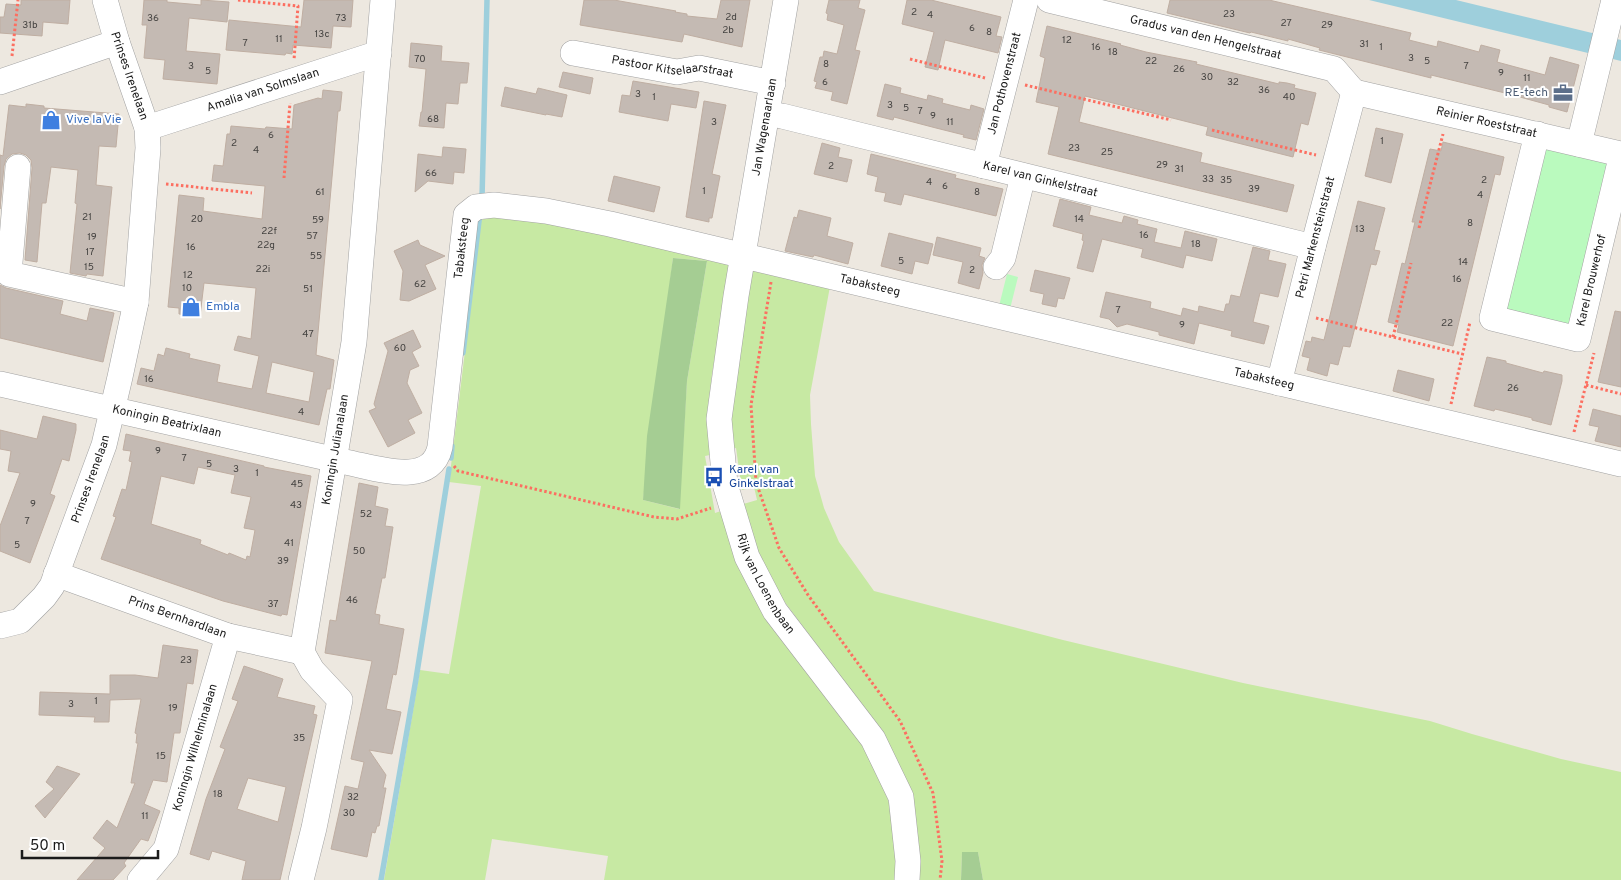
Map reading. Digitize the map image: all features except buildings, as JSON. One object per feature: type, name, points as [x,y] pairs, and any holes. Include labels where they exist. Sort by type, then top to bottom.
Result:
[{"type":"street","name":"Prinses Irenelaan","points":[[0,626],[20,621],[44,597],[52,586],[104,445],[136,302],[146,181],[147,128],[117,42],[105,0]]},
{"type":"street","name":"Koningin Julianalaan","points":[[302,652],[354,342],[383,0]]},
{"type":"street","name":"Jan Wagenaarlaan","points":[[743,254],[786,0]]},
{"type":"street","name":"Jan Pothovenstraat","points":[[984,166],[1026,0]]},
{"type":"street","name":"Gradus van den Hengelstraat","points":[[1049,0],[1334,69],[1354,92]]},
{"type":"street","points":[[1579,144],[1612,10]]},
{"type":"street","points":[[5,80],[117,42]]},
{"type":"street","name":"Amalia van Solmslaan","points":[[147,128],[379,53]]},
{"type":"street","name":"Pastoor Kitselaarstraat","points":[[573,53],[677,72],[699,68],[773,83]]},
{"type":"street","name":"Reinier Roeststraat","points":[[1354,92],[1579,144],[1621,156]]},
{"type":"street","name":"Petri Markensteinstraat","points":[[1279,383],[1354,92]]},
{"type":"street","name":"Karel van Ginkelstraat","points":[[768,114],[1313,246]]},
{"type":"street","points":[[1492,318],[1537,134]]},
{"type":"street","name":"Karel Brouwerhof","points":[[1492,318],[1578,338],[1621,156]]},
{"type":"street","points":[[18,167],[9,274],[136,302]]},
{"type":"street","points":[[996,267],[1004,258],[1023,176]]},
{"type":"street","name":"Tabaksteeg","points":[[434,461],[440,447],[465,218],[472,208],[494,206],[546,211],[743,254],[1621,464]]},
{"type":"street","name":"Rijk van Loenenbaan","points":[[743,254],[718,419],[725,484],[747,557],[775,611],[873,740],[901,797],[908,861],[907,880]]},
{"type":"street","name":"Koningin Beatrixlaan","points":[[0,384],[333,459]]},
{"type":"street","points":[[333,459],[406,473],[424,469],[434,461]]},
{"type":"street","name":"Prins Bernhardlaan","points":[[56,574],[228,636],[302,652]]},
{"type":"street","name":"Koningin Wilhelminalaan","points":[[140,880],[166,849],[228,636]]},
{"type":"street","points":[[301,880],[314,828],[340,700],[312,670],[302,652]]},
{"type":"path","points":[[5,80],[18,0]]},
{"type":"path","points":[[298,6],[299,0]]},
{"type":"path","points":[[910,59],[1005,83],[1017,82],[1171,120]]},
{"type":"path","points":[[1419,228],[1448,114]]},
{"type":"path","points":[[1212,130],[1336,160]]},
{"type":"path","points":[[146,181],[252,193]]},
{"type":"path","points":[[775,262],[751,405],[756,482],[780,548],[804,587],[900,721],[933,793],[942,861],[940,880]]},
{"type":"path","points":[[1393,337],[1411,263]]},
{"type":"path","points":[[1296,313],[1462,354]]},
{"type":"path","points":[[1446,423],[1471,320],[1492,318]]},
{"type":"path","points":[[1569,452],[1594,350],[1578,338]]},
{"type":"path","points":[[1586,385],[1621,394]]},
{"type":"path","points":[[434,461],[452,464],[458,471],[654,517],[677,519],[760,495]]},
{"type":"green space","points":[[1540,143],[1619,162],[1573,348],[1495,329]]},
{"type":"green space","points":[[502,214],[732,257],[712,374],[708,409],[710,455],[705,456],[715,513],[721,511],[863,741],[878,770],[892,812],[898,880],[604,880],[608,856],[492,839],[485,880],[384,880],[420,670],[449,674],[481,486],[449,482],[481,220]],"holes":[[[673,258],[707,261],[687,381],[679,509],[643,500]]]},
{"type":"green space","points":[[673,258],[707,261],[687,381],[680,509],[643,500],[647,436]]},
{"type":"green space","points":[[752,263],[831,281],[810,395],[815,476],[824,508],[839,542],[874,591],[1063,640],[1243,683],[1430,721],[1561,759],[1621,772],[1621,880],[983,880],[978,852],[962,853],[961,880],[918,880],[881,731],[775,589],[760,561],[740,505],[757,500],[754,487],[742,490],[736,448],[731,449],[728,426]]},
{"type":"green space","points":[[1007,274],[1018,277],[1010,309],[999,306]]},
{"type":"green space","points":[[962,852],[978,852],[983,880],[961,880]]},
{"type":"water","points":[[1369,0],[1456,0],[1621,40],[1621,61]]},
{"type":"waterway","points":[[482,198],[487,0]]},
{"type":"waterway","points":[[463,353],[480,213]]},
{"type":"waterway","points":[[451,458],[452,446]]},
{"type":"waterway","points":[[381,880],[416,679],[449,469]]},
{"type":"place","name":"RE-tech","points":[[1563,93]]},
{"type":"place","name":"Vive la Vie","points":[[51,120]]},
{"type":"place","name":"Embla","points":[[191,307]]},
{"type":"place","name":"Karel van Ginkelstraat","points":[[714,477]]}]
